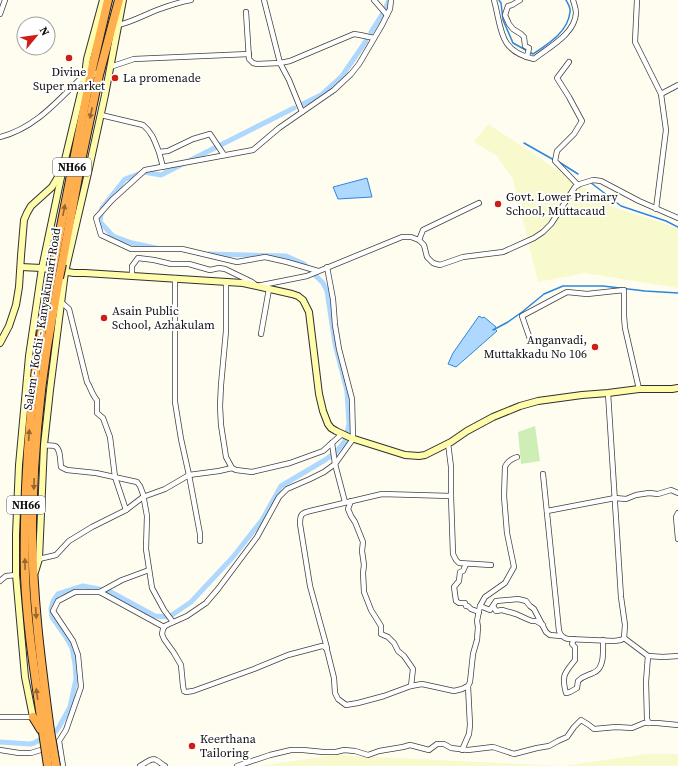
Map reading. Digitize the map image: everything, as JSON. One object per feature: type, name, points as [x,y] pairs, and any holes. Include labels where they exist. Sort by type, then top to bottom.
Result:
[{"type":"highway","name":"Salem - Kochi - Kanyakumari Road","points":[[48,766],[46,732],[39,677],[32,526],[39,412],[58,271],[91,74],[108,0]]},
{"type":"highway","name":"Salem - Kochi - Kanyakumari Road","points":[[91,74],[119,0]]},
{"type":"highway","name":"Salem - Kochi - Kanyakumari Road","points":[[39,677],[32,660],[25,576],[27,466],[31,412],[39,347],[58,271]]},
{"type":"highway","points":[[33,717],[46,732]]},
{"type":"highway","name":"Salem - Kochi - Kanyakumari Road","points":[[46,732],[56,766]]},
{"type":"street","points":[[0,14],[5,0]]},
{"type":"street","points":[[91,74],[86,67],[87,59],[103,0]]},
{"type":"street","points":[[34,576],[39,559],[44,446],[61,302],[58,271],[101,115],[123,0]]},
{"type":"street","points":[[118,25],[128,23],[179,2],[191,0]]},
{"type":"street","points":[[264,0],[280,63],[289,80],[302,112]]},
{"type":"street","points":[[374,0],[387,15]]},
{"type":"street","points":[[318,271],[265,257],[237,262],[182,249],[131,249],[101,235],[96,218],[112,200],[145,170],[253,150],[279,128],[334,90],[351,74],[360,64],[382,25],[390,9],[391,0]]},
{"type":"street","points":[[494,0],[500,31],[510,48],[528,53],[534,59],[564,36],[570,29],[576,14],[573,0]]},
{"type":"street","points":[[520,0],[508,6],[505,15],[509,24],[524,37],[525,46],[529,48],[528,53]]},
{"type":"street","points":[[637,0],[635,42],[661,94],[666,130],[656,209]]},
{"type":"street","points":[[246,12],[249,59],[253,63],[257,64],[290,61],[354,34],[374,38]]},
{"type":"street","points":[[110,66],[134,59],[249,54]]},
{"type":"street","points":[[569,62],[556,78],[569,97],[582,121],[574,134],[557,151],[555,161],[578,185]]},
{"type":"street","points":[[0,137],[28,125],[50,110],[79,80],[91,74]]},
{"type":"street","points":[[0,717],[33,717],[25,677],[16,575],[16,534],[20,458],[30,356],[42,268],[63,168],[91,74]]},
{"type":"street","points":[[661,94],[678,85]]},
{"type":"street","points":[[101,115],[143,125],[152,135],[163,167]]},
{"type":"street","points":[[159,152],[168,152],[193,139],[210,134],[224,155]]},
{"type":"street","points":[[0,343],[9,326],[16,305],[19,287],[24,220],[32,206],[52,187],[63,168]]},
{"type":"street","points":[[132,276],[132,266],[138,258],[171,264],[189,264],[210,270],[219,268],[225,269],[258,286],[307,276],[402,237],[411,237],[419,240],[424,245],[427,256],[430,260],[440,265],[463,257],[503,252],[534,238],[543,232],[551,224],[575,187],[592,180],[601,181],[639,201],[678,218]]},
{"type":"street","points":[[419,240],[423,230],[479,203]]},
{"type":"street","points":[[20,267],[42,268],[74,274],[85,273],[243,283],[298,296],[303,300],[309,312],[315,366],[323,411],[328,424],[331,428],[352,439],[405,455],[425,455],[448,443],[467,430],[520,406],[549,399],[582,395],[639,389],[678,388]]},
{"type":"street","points":[[327,267],[333,299],[339,349],[352,399],[352,439],[335,464],[324,472],[291,486],[283,492],[257,537],[218,589],[206,602],[187,616],[169,624],[164,628],[162,634],[181,666],[182,686],[186,692],[193,691],[301,651],[322,646],[327,650]]},
{"type":"street","points":[[175,278],[175,402],[200,534],[200,541]]},
{"type":"street","points":[[226,282],[226,331],[220,406],[221,425],[226,457],[232,468]]},
{"type":"street","points":[[261,334],[269,289]]},
{"type":"street","points":[[531,342],[522,316],[567,292],[587,294],[624,290],[625,328],[639,389]]},
{"type":"street","points":[[61,302],[70,309],[86,382],[91,388],[93,396],[97,400],[97,413],[103,418],[110,437],[115,477],[126,510]]},
{"type":"street","points":[[608,393],[621,597],[625,625],[624,638]]},
{"type":"street","points":[[39,559],[56,555],[70,541],[92,527],[126,510],[143,497],[165,489],[189,475],[232,468],[252,472],[290,463],[323,451],[342,434]]},
{"type":"street","points":[[332,443],[335,464],[345,502]]},
{"type":"street","points":[[448,443],[451,467],[453,554],[459,563],[491,565]]},
{"type":"street","points":[[44,446],[55,446],[58,449],[61,467],[67,470],[96,473],[115,477],[137,482],[140,486],[146,516],[146,549],[152,588],[164,610],[173,622]]},
{"type":"street","points":[[462,750],[469,734],[470,726],[468,686],[470,682],[473,654],[477,640],[478,612],[485,597],[505,583],[514,567],[506,532],[504,496],[506,464],[511,459],[517,457]]},
{"type":"street","points":[[543,474],[559,631],[561,636]]},
{"type":"street","points":[[547,511],[615,498],[626,499],[636,494],[658,494],[671,490],[678,493]]},
{"type":"street","points":[[451,496],[382,494],[305,512],[300,518],[300,524],[310,586],[334,678],[335,693],[338,699],[346,705],[384,696],[411,686],[422,684],[454,691],[468,686]]},
{"type":"street","points":[[351,501],[348,509],[363,542],[364,592],[370,610],[381,626],[381,634],[388,637],[394,643],[398,651],[404,656],[413,669],[411,686]]},
{"type":"street","points":[[678,513],[676,517],[678,539]]},
{"type":"street","points":[[466,564],[460,572],[459,581],[454,587],[456,601],[459,603],[465,603],[466,606],[478,612]]},
{"type":"street","points":[[0,750],[31,753],[59,742],[66,730],[81,687],[78,655],[73,641],[53,611],[58,601],[75,592],[100,592],[122,580],[149,570]]},
{"type":"street","points":[[0,581],[6,576],[16,575]]},
{"type":"street","points":[[100,592],[164,628]]},
{"type":"street","points":[[480,606],[490,610],[496,600],[518,599],[526,601],[534,609],[546,632],[550,635],[574,639],[614,641],[624,638]]},
{"type":"street","points":[[493,606],[496,611],[502,610],[532,621],[536,620],[544,626]]},
{"type":"street","points":[[624,638],[648,656],[678,656]]},
{"type":"street","points":[[574,639],[572,644],[575,647],[576,660],[564,674],[564,686],[566,693],[577,688],[578,681],[587,675],[594,673],[600,667],[603,659],[603,640]]},
{"type":"street","points":[[648,656],[646,697],[647,719],[649,723]]},
{"type":"street","points":[[237,766],[291,750],[336,752],[344,750],[355,751],[368,755],[410,745],[429,750],[437,744],[444,744],[451,748],[462,750],[493,747],[514,754],[550,746],[558,740],[567,737],[581,720],[594,729],[616,727],[632,728],[644,723],[678,726]]},
{"type":"street","points":[[59,742],[63,766]]},
{"type":"street","points":[[140,766],[154,759],[165,766]]},
{"type":"green space","points":[[488,124],[613,207],[678,228],[678,288],[585,273],[538,282],[513,179],[497,156],[474,142]]},
{"type":"green space","points":[[535,426],[540,461],[521,464],[518,432]]},
{"type":"green space","points":[[647,754],[678,754],[678,766],[563,766]]},
{"type":"green space","points":[[334,755],[563,766],[260,766]]},
{"type":"water","points":[[367,178],[372,197],[338,199],[333,187]]},
{"type":"water","points":[[479,316],[482,318],[484,317],[496,327],[495,329],[497,331],[456,367],[448,364],[453,353]]},
{"type":"waterway","points":[[386,7],[389,0]]},
{"type":"waterway","points":[[499,0],[501,3],[503,20],[513,43],[533,54],[556,37],[565,26],[570,10],[566,0]]},
{"type":"waterway","points":[[371,32],[383,13]]},
{"type":"waterway","points":[[303,104],[321,95],[342,76],[366,41]]},
{"type":"waterway","points":[[156,248],[132,243],[113,236],[100,222],[102,208],[125,179],[144,172],[161,175],[294,108]]},
{"type":"waterway","points":[[524,143],[554,160]]},
{"type":"waterway","points":[[559,162],[578,174]]},
{"type":"waterway","points":[[590,182],[621,206],[666,221],[678,227]]},
{"type":"waterway","points":[[0,742],[34,743],[56,731],[70,707],[76,679],[75,664],[72,648],[52,617],[51,609],[53,601],[58,594],[83,586],[109,591],[155,616],[169,617],[191,602],[233,557],[262,520],[281,486],[325,460],[336,452],[345,441],[349,424],[347,391],[335,344],[327,291],[323,283],[304,264],[286,256],[209,254]]},
{"type":"waterway","points":[[493,330],[508,322],[544,294],[563,286],[603,286],[678,293]]},
{"type":"place","name":"Divine Super market","points":[[69,58]]},
{"type":"place","name":"La promenade","points":[[115,78]]},
{"type":"place","name":"Govt. Lower Primary School, Muttacaud","points":[[498,204]]},
{"type":"place","name":"Asain Public School, Azhakulam","points":[[104,318]]},
{"type":"place","name":"Anganvadi, Muttakkadu No 106","points":[[595,347]]},
{"type":"place","name":"Keerthana Tailoring","points":[[192,746]]}]
